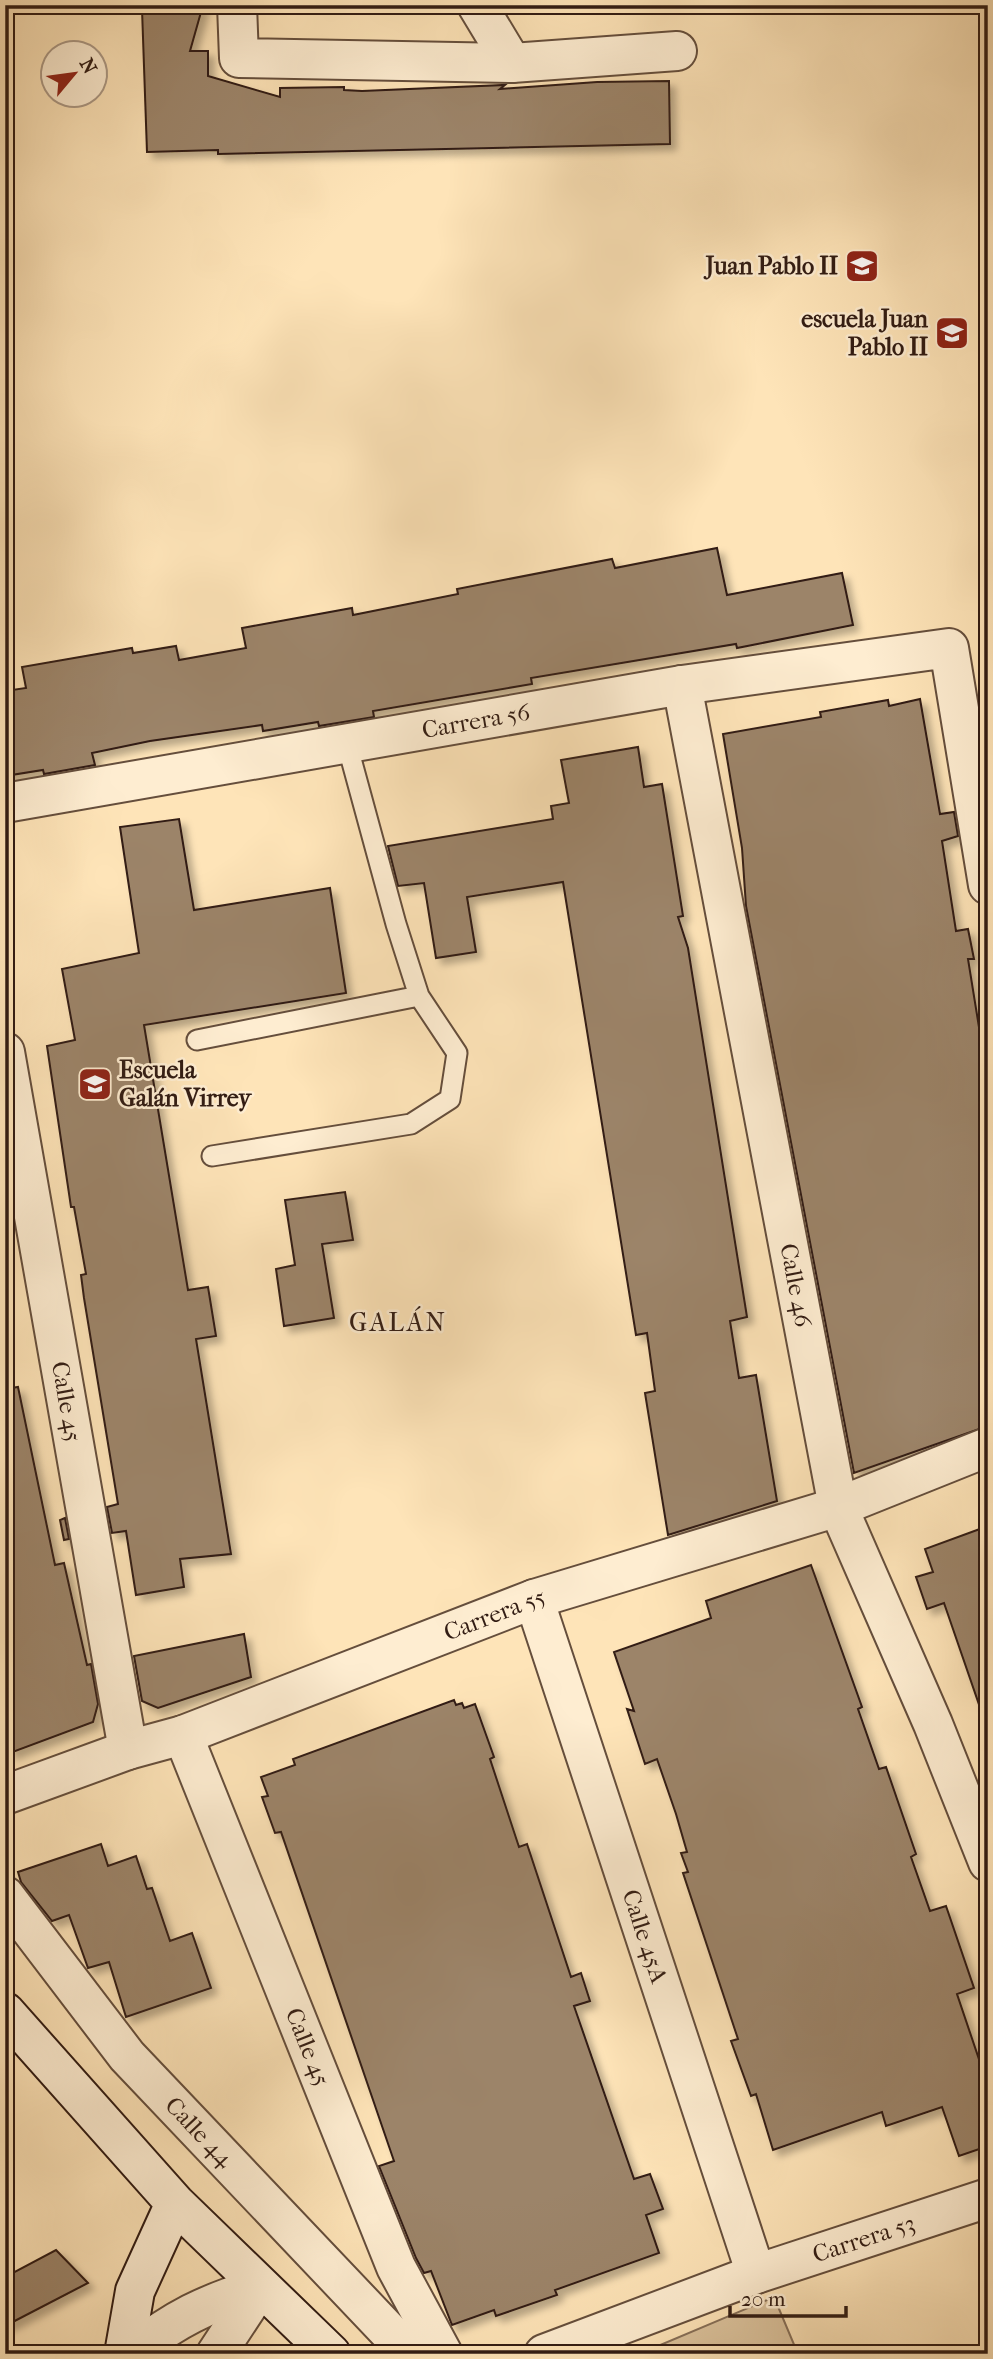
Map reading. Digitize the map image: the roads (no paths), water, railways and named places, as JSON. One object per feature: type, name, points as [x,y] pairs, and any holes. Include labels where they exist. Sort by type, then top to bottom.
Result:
[{"type":"street","points":[[237,5],[239,58],[512,63],[677,51]]},
{"type":"street","points":[[477,5],[512,63]]},
{"type":"street","name":"Carrera 56","points":[[5,803],[682,685],[949,648],[988,885]]},
{"type":"street","name":"Calle 46","points":[[682,685],[838,1507],[933,1724],[988,1862]]},
{"type":"street","name":"Calle 45","points":[[5,1052],[128,1750]]},
{"type":"street","name":"Carrera 55","points":[[5,1796],[128,1750],[183,1735],[534,1599],[838,1507],[988,1447]]},
{"type":"street","name":"Calle 45A","points":[[534,1599],[756,2274]]},
{"type":"street","name":"Calle 45","points":[[183,1735],[396,2267],[443,2354]]},
{"type":"street","name":"Calle 44","points":[[5,1896],[127,2056],[410,2354]]},
{"type":"street","points":[[5,2012],[175,2203],[331,2354]]},
{"type":"street","name":"Carrera 53","points":[[544,2354],[756,2274],[988,2198]]},
{"type":"street","points":[[124,2354],[135,2291],[175,2203]]},
{"type":"street","points":[[130,2354],[171,2322],[215,2301],[260,2287]]},
{"type":"street","points":[[216,2354],[260,2287]]},
{"type":"lane","points":[[212,1156],[411,1124],[450,1100],[457,1053],[419,996],[396,924],[347,744]]},
{"type":"lane","points":[[197,1040],[419,996]]},
{"type":"place","name":"Juan Pablo II","points":[[862,266]]},
{"type":"place","name":"escuela Juan Pablo II","points":[[952,333]]},
{"type":"place","name":"Escuela Galán Virrey","points":[[95,1084]]},
{"type":"district","name":"GALÁN","points":[[398,1322]]}]
